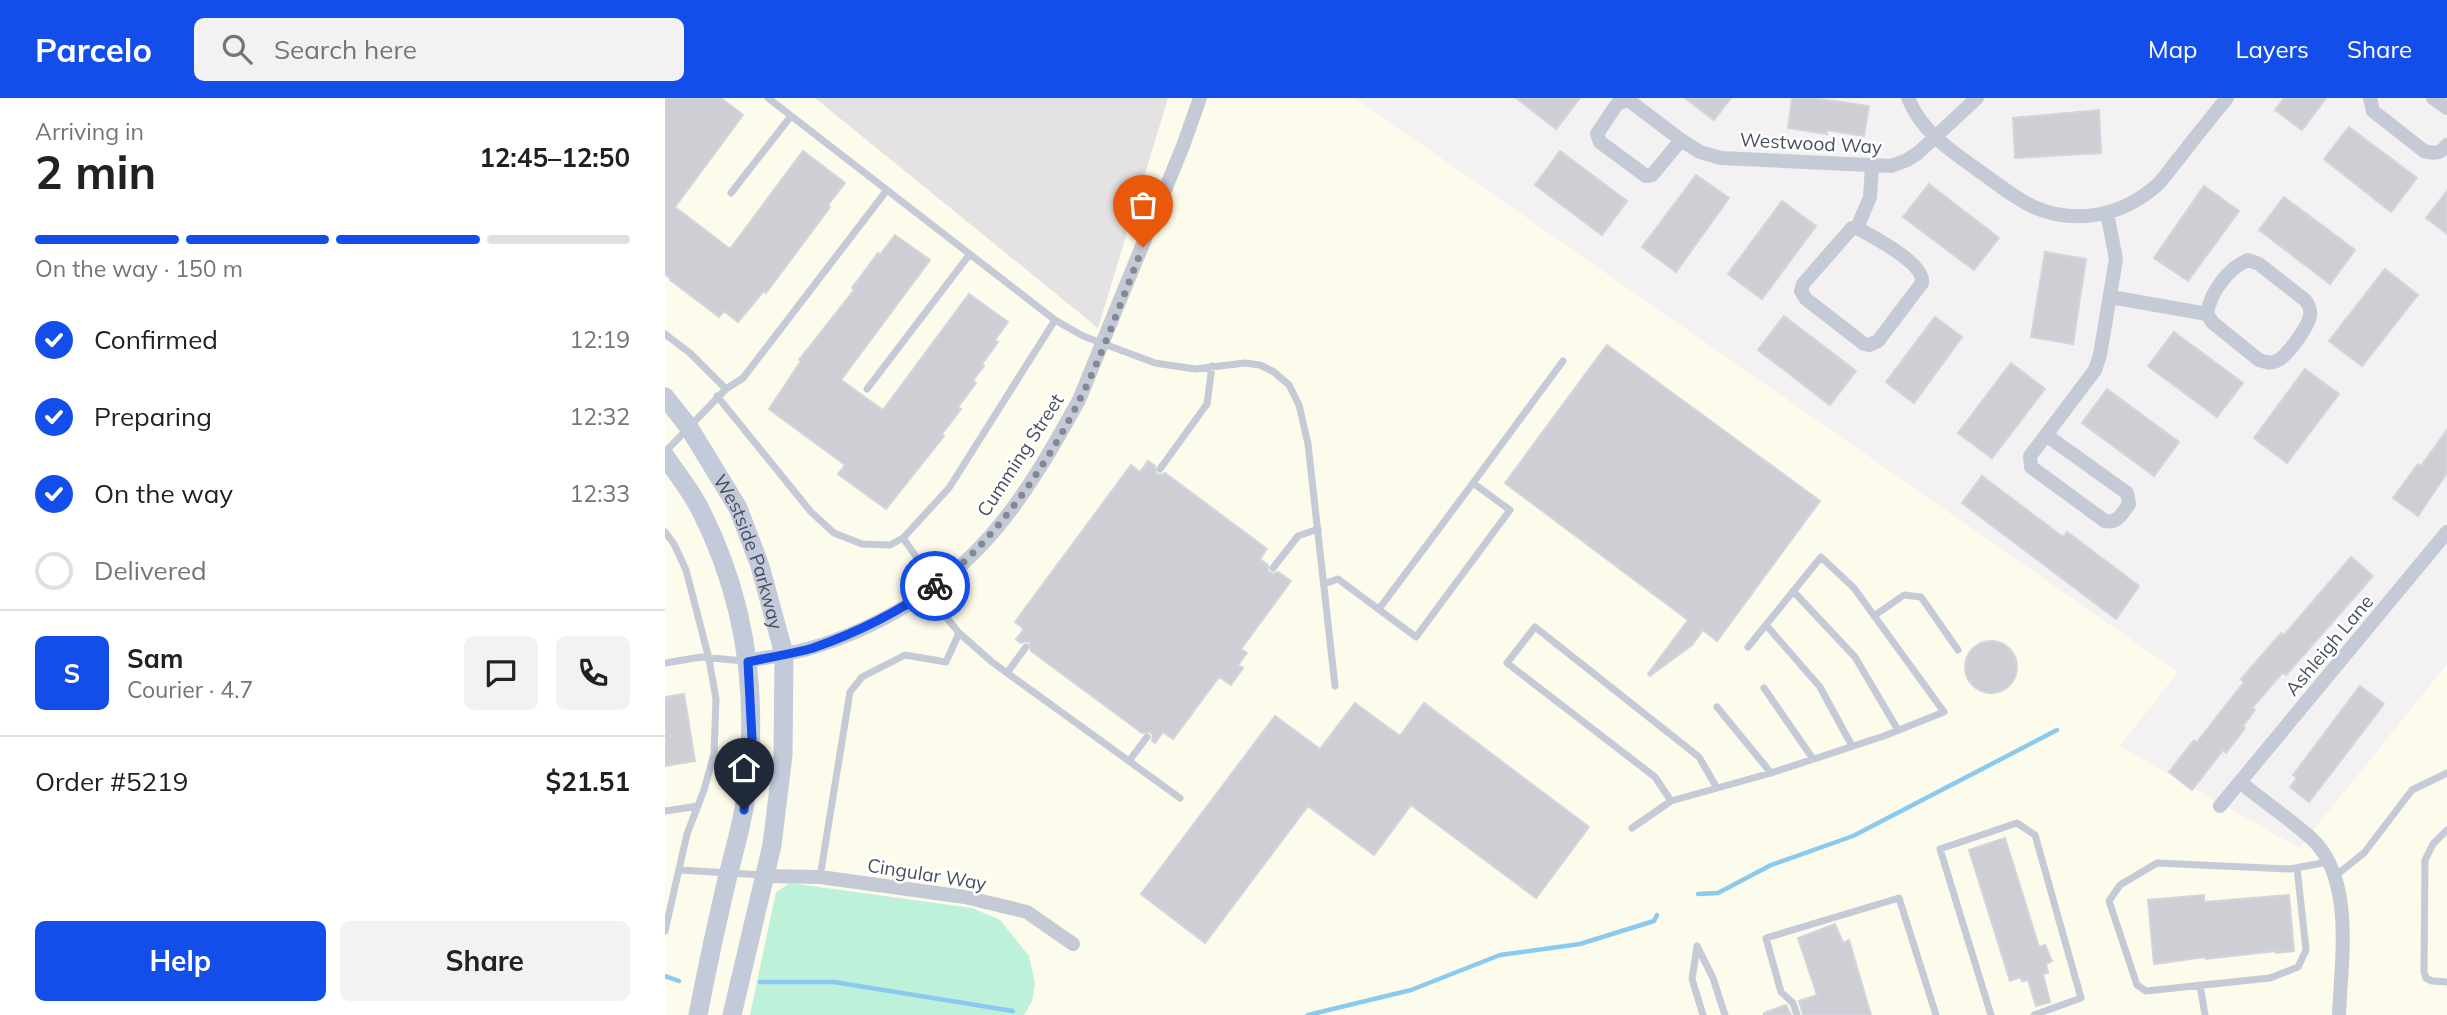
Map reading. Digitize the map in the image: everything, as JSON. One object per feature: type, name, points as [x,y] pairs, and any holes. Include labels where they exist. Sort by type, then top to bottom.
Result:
[{"type":"main road","name":"Westside Parkway","points":[[665,397],[688,426],[738,508],[761,566],[784,654],[783,755],[772,845],[732,1015]]},
{"type":"main road","name":"Westside Parkway","points":[[665,454],[699,506],[721,553],[736,601],[748,662],[752,739],[744,810],[698,1015]]},
{"type":"street","name":"Cumming Street","points":[[748,662],[811,648],[856,631],[916,600],[967,560],[991,534],[1058,439],[1079,400],[1184,146],[1200,98]]},
{"type":"street","points":[[1908,98],[1934,138],[2035,208],[2071,216],[2107,213],[2134,202],[2157,185],[2227,98]]},
{"type":"street","name":"Westwood Way","points":[[1681,140],[1656,172],[1646,176],[1600,142],[1597,134],[1617,104],[1626,100],[1700,152],[1721,158],[1891,166],[1907,160],[1977,98]]},
{"type":"street","points":[[2370,98],[2373,111],[2424,151],[2433,154],[2447,145]]},
{"type":"street","points":[[2433,98],[2447,108]]},
{"type":"street","points":[[1857,228],[1870,197],[1872,167]]},
{"type":"street","points":[[2046,435],[2127,493],[2129,504],[2117,520],[2105,521],[2031,467],[2030,456],[2095,370],[2100,355],[2116,259],[2107,213]]},
{"type":"street","points":[[1857,228],[1889,246],[1919,270],[1923,277],[1922,283],[1878,341],[1869,345],[1864,344],[1806,299],[1801,291],[1847,231],[1857,228]]},
{"type":"street","points":[[2111,297],[2207,314],[2213,323],[2259,360],[2268,363],[2284,356],[2308,324],[2311,313],[2305,300],[2259,264],[2248,260],[2237,265],[2209,300],[2207,314]]},
{"type":"street","name":"Ashleigh Lane","points":[[2220,806],[2447,532]]},
{"type":"street","points":[[2240,782],[2313,841],[2329,862],[2335,876],[2342,916],[2339,1015]]},
{"type":"street","name":"Cingular Way","points":[[764,876],[820,877],[965,897],[1027,912],[1073,944]]},
{"type":"lane","points":[[768,98],[1055,320],[1083,336],[1170,367],[1195,369],[1245,362],[1260,365],[1274,372],[1289,385],[1299,405],[1308,444],[1335,686]]},
{"type":"lane","points":[[731,193],[791,116]]},
{"type":"lane","points":[[665,454],[717,396],[743,378],[887,190]]},
{"type":"lane","points":[[867,389],[970,254]]},
{"type":"lane","points":[[717,396],[811,512],[834,533],[862,544],[890,545],[903,538],[949,488],[1055,320]]},
{"type":"lane","points":[[665,334],[690,353],[726,389]]},
{"type":"lane","points":[[1379,609],[1563,361]]},
{"type":"lane","points":[[1160,470],[1207,404],[1212,366]]},
{"type":"lane","points":[[1324,584],[1338,579],[1416,637],[1510,510],[1473,483]]},
{"type":"lane","points":[[1273,568],[1299,536],[1318,529]]},
{"type":"lane","points":[[665,532],[686,570],[709,659],[716,699],[714,754],[687,834],[665,931]]},
{"type":"lane","points":[[903,538],[958,633],[1007,673],[1180,798]]},
{"type":"lane","points":[[1632,828],[1671,801],[1771,773],[1944,712],[1854,588],[1821,557],[1748,647]]},
{"type":"lane","points":[[1793,592],[1855,657],[1898,730]]},
{"type":"lane","points":[[1874,616],[1904,594],[1921,597],[1958,650]]},
{"type":"lane","points":[[1766,625],[1820,687],[1852,746]]},
{"type":"lane","points":[[1671,801],[1655,777],[1507,663],[1535,627],[1699,757],[1717,788]]},
{"type":"lane","points":[[820,877],[850,692],[862,677],[905,655],[946,662],[958,633]]},
{"type":"lane","points":[[1007,673],[1026,647]]},
{"type":"lane","points":[[665,663],[701,657],[748,662]]},
{"type":"lane","points":[[1764,688],[1813,759]]},
{"type":"lane","points":[[1717,707],[1771,773]]},
{"type":"lane","points":[[1129,761],[1147,737]]},
{"type":"lane","points":[[2335,876],[2364,853],[2412,790],[2447,773]]},
{"type":"lane","points":[[665,811],[698,806]]},
{"type":"lane","points":[[1991,1015],[1940,849],[2017,824],[2035,835],[2081,998],[2034,1015]]},
{"type":"lane","points":[[2447,830],[2433,844],[2425,860],[2424,972],[2426,978],[2431,981],[2447,982]]},
{"type":"lane","points":[[2297,868],[2306,950],[2298,967],[2270,978],[2146,991],[2137,985],[2109,901],[2120,885],[2157,863],[2297,868],[2329,862]]},
{"type":"lane","points":[[680,870],[764,876]]},
{"type":"lane","points":[[1797,1015],[1793,1003],[1781,992],[1766,938],[1899,898],[1936,1015]]},
{"type":"lane","points":[[1703,1015],[1692,979],[1697,946],[1713,978],[1725,1015]]},
{"type":"lane","points":[[2200,985],[2205,1015]]},
{"type":"shaded area","points":[[665,98],[815,98],[1098,327],[1168,98],[1355,98],[2178,672],[2120,746],[2299,848],[2447,664],[2447,1015],[665,1015]]},
{"type":"shaded area","points":[[815,98],[1168,98],[1098,328]]},
{"type":"green space","points":[[790,883],[972,908],[1000,920],[1029,956],[1035,983],[1032,1001],[1024,1015],[750,1015],[776,892]]},
{"type":"building","points":[[665,98],[721,98],[743,115],[675,207],[730,249],[803,151],[845,183],[766,293],[764,291],[738,322],[724,311],[719,317],[665,274]]},
{"type":"building","points":[[1516,98],[1580,98],[1556,129]]},
{"type":"building","points":[[1685,98],[1731,98],[1714,120]]},
{"type":"building","points":[[1792,98],[1869,106],[1864,136],[1788,128]]},
{"type":"building","points":[[2284,98],[2326,98],[2302,130],[2275,110]]},
{"type":"building","points":[[2099,110],[2101,153],[2015,158],[2013,118]]},
{"type":"building","points":[[2349,127],[2417,178],[2391,212],[2324,159]]},
{"type":"building","points":[[1560,151],[1627,201],[1602,235],[1535,185]]},
{"type":"building","points":[[1696,175],[1729,198],[1676,272],[1642,247]]},
{"type":"building","points":[[1929,184],[1999,238],[1974,270],[1903,217]]},
{"type":"building","points":[[2204,186],[2239,211],[2188,281],[2154,258]]},
{"type":"building","points":[[2447,191],[2447,234],[2426,218]]},
{"type":"building","points":[[2284,197],[2355,250],[2330,284],[2259,230]]},
{"type":"building","points":[[1782,201],[1816,226],[1762,299],[1728,274]]},
{"type":"building","points":[[895,235],[930,260],[841,380],[883,410],[969,294],[1008,322],[995,340],[998,342],[982,364],[984,366],[973,380],[976,383],[958,407],[961,409],[942,434],[944,436],[886,509],[838,474],[845,465],[769,409],[801,361],[799,360],[854,290],[852,288],[878,253],[880,255]]},
{"type":"building","points":[[2045,252],[2086,259],[2073,344],[2031,337]]},
{"type":"building","points":[[2385,269],[2418,295],[2362,366],[2329,341]]},
{"type":"building","points":[[1784,316],[1856,371],[1830,405],[1758,350]]},
{"type":"building","points":[[1935,317],[1962,337],[1914,403],[1886,382]]},
{"type":"building","points":[[2174,332],[2243,383],[2217,417],[2148,366]]},
{"type":"building","points":[[1607,345],[1820,501],[1717,641],[1703,630],[1692,645],[1650,676],[1648,674],[1688,620],[1505,483]]},
{"type":"building","points":[[2011,363],[2045,389],[1992,458],[1958,433]]},
{"type":"building","points":[[2305,369],[2339,394],[2287,463],[2254,438]]},
{"type":"building","points":[[2107,389],[2179,442],[2154,476],[2082,423]]},
{"type":"building","points":[[2447,430],[2447,473],[2418,516],[2393,498]]},
{"type":"building","points":[[1148,461],[1155,466],[1156,473],[1165,473],[1267,549],[1260,559],[1268,565],[1268,571],[1273,574],[1278,572],[1291,581],[1241,649],[1247,653],[1238,665],[1243,668],[1231,685],[1219,677],[1173,739],[1163,732],[1155,743],[1150,732],[1142,733],[1031,651],[1030,643],[1021,643],[1016,639],[1024,629],[1015,622],[1131,465],[1140,472]]},
{"type":"building","points":[[1982,476],[2063,537],[2067,532],[2139,586],[2116,619],[1962,503]]},
{"type":"building","points":[[2351,557],[2373,576],[2286,675],[2283,672],[2252,708],[2255,710],[2243,726],[2245,728],[2226,753],[2223,750],[2192,790],[2169,772],[2194,740],[2197,742],[2244,682],[2241,679],[2281,633],[2284,635]]},
{"type":"building","points":[[1991,641],[2001,643],[2009,649],[2015,657],[2015,677],[2009,685],[2001,691],[1991,693],[1981,691],[1973,685],[1967,677],[1965,667],[1967,657],[1973,649],[1981,643]]},
{"type":"building","points":[[2360,686],[2384,704],[2309,802],[2290,787],[2297,778],[2293,775]]},
{"type":"building","points":[[684,694],[695,761],[665,766],[665,697]]},
{"type":"building","points":[[1355,703],[1400,736],[1424,703],[1589,827],[1536,898],[1411,805],[1374,855],[1308,806],[1205,943],[1141,894],[1275,716],[1320,749]]},
{"type":"building","points":[[2005,838],[2039,947],[2045,945],[2052,961],[2046,964],[2048,973],[2043,974],[2050,1002],[2036,1006],[2028,980],[2022,981],[2021,977],[2010,981],[1969,850]]},
{"type":"building","points":[[2204,895],[2204,902],[2289,895],[2294,951],[2205,957],[2154,964],[2148,900]]},
{"type":"building","points":[[1835,924],[1843,943],[1849,940],[1871,1015],[1803,1015],[1799,1001],[1817,995],[1798,938]]},
{"type":"building","points":[[1786,1005],[1791,1015],[1764,1015],[1764,1013]]},
{"type":"waterway","points":[[1698,894],[1718,893],[1771,865],[1853,836],[2057,730]]},
{"type":"waterway","points":[[1308,1015],[1411,990],[1500,955],[1580,944],[1654,921],[1657,915]]},
{"type":"waterway","points":[[665,976],[679,981]]},
{"type":"waterway","points":[[760,982],[834,982],[1013,1011]]},
{"type":"way so far","points":[[935,586],[967,560],[991,534],[1058,439],[1079,400],[1143,247]]},
{"type":"route","points":[[744,810],[752,739],[748,662],[811,648],[856,631],[916,600],[935,586]]}]
